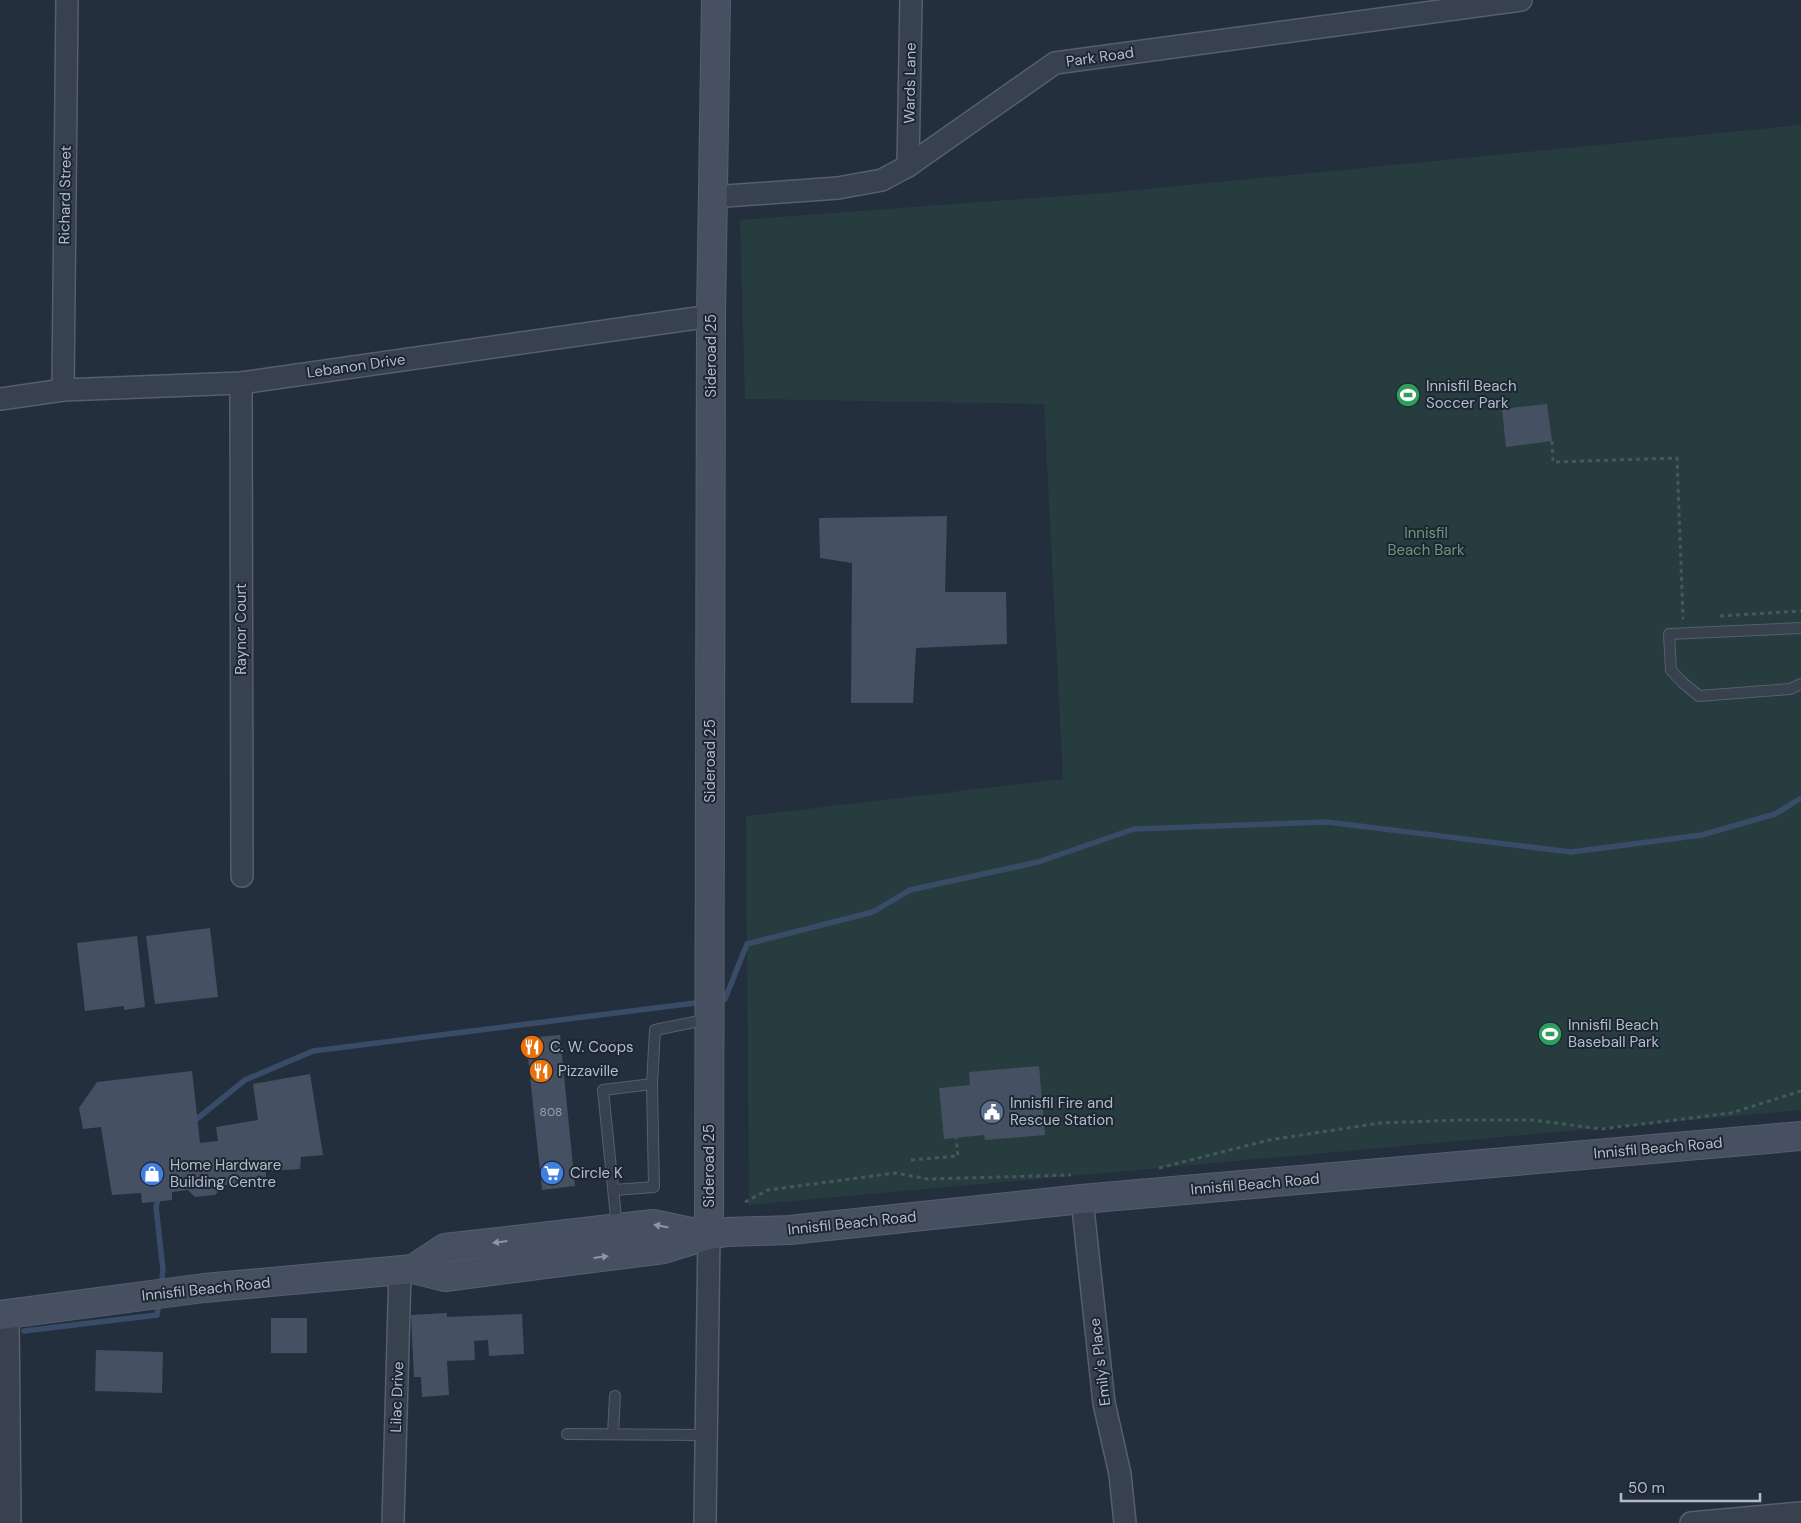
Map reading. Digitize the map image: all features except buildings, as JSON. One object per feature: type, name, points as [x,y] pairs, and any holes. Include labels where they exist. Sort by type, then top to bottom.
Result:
[{"type":"main road","name":"Sideroad 25","points":[[709,1235],[711,316],[716,0]]},
{"type":"main road","name":"Innisfil Beach Road","points":[[4,1315],[204,1288],[406,1270],[445,1277],[664,1249],[709,1235],[728,1232],[790,1230],[1079,1187],[1801,1136]]},
{"type":"main road","name":"Innisfil Beach Road","points":[[406,1270],[445,1248],[617,1228],[653,1224],[709,1235]]},
{"type":"street","name":"Richard Street","points":[[62,390],[67,0]]},
{"type":"street","name":"Wards Lane","points":[[908,166],[911,0]]},
{"type":"street","name":"Park Road","points":[[712,197],[838,188],[882,180],[908,166],[1055,63],[1521,0]]},
{"type":"street","name":"Lebanon Drive","points":[[0,399],[62,390],[240,383],[711,316]]},
{"type":"street","name":"Raynor Court","points":[[240,383],[242,876]]},
{"type":"street","name":"Emily's Place","points":[[1079,1187],[1104,1403],[1120,1474],[1125,1523]]},
{"type":"street","name":"Sideroad 25","points":[[705,1523],[709,1235]]},
{"type":"street","name":"Lilac Drive","points":[[393,1523],[406,1270]]},
{"type":"street","points":[[4,1315],[10,1523]]},
{"type":"street","points":[[1691,1523],[1793,1517]]},
{"type":"lane","points":[[1801,628],[1669,634],[1671,670],[1699,696],[1790,689],[1801,684]]},
{"type":"lane","points":[[614,1190],[654,1187],[652,1084],[655,1030],[710,1019]]},
{"type":"lane","points":[[617,1228],[603,1090],[652,1084]]},
{"type":"lane","points":[[613,1434],[615,1396]]},
{"type":"lane","points":[[566,1434],[706,1435]]},
{"type":"path","points":[[1552,441],[1553,462],[1677,458],[1682,618],[1692,617]]},
{"type":"path","points":[[1712,616],[1801,610]]},
{"type":"path","points":[[1153,1169],[1269,1140],[1380,1123],[1532,1120],[1602,1129],[1732,1113],[1801,1091]]},
{"type":"path","points":[[911,1160],[958,1156],[956,1138]]},
{"type":"path","points":[[745,1202],[768,1190],[895,1173],[928,1179],[1079,1187]]},
{"type":"green space","name":"Innisfil Beach Bark","points":[[1801,125],[1801,1110],[749,1205],[746,816],[1063,779],[1044,404],[745,399],[740,220],[1117,192]]},
{"type":"waterway","points":[[717,1000],[725,999],[747,944],[873,912],[910,890],[1038,862],[1134,829],[1327,822],[1571,852],[1702,835],[1775,814],[1801,798]]},
{"type":"waterway","points":[[193,1122],[245,1080],[313,1051],[703,1002]]},
{"type":"waterway","points":[[159,1195],[156,1207],[163,1270],[161,1287]]},
{"type":"waterway","points":[[24,1331],[157,1315],[159,1302]]},
{"type":"place","name":"Innisfil Beach Soccer Park","points":[[1408,395]]},
{"type":"place","name":"Innisfil Beach Baseball Park","points":[[1550,1034]]},
{"type":"place","name":"C. W. Coops","points":[[532,1047]]},
{"type":"place","name":"Pizzaville","points":[[541,1071]]},
{"type":"place","name":"Innisfil Fire and Rescue Station","points":[[992,1112]]},
{"type":"place","name":"Circle K","points":[[552,1173]]},
{"type":"place","name":"Home Hardware Building Centre","points":[[152,1174]]}]
